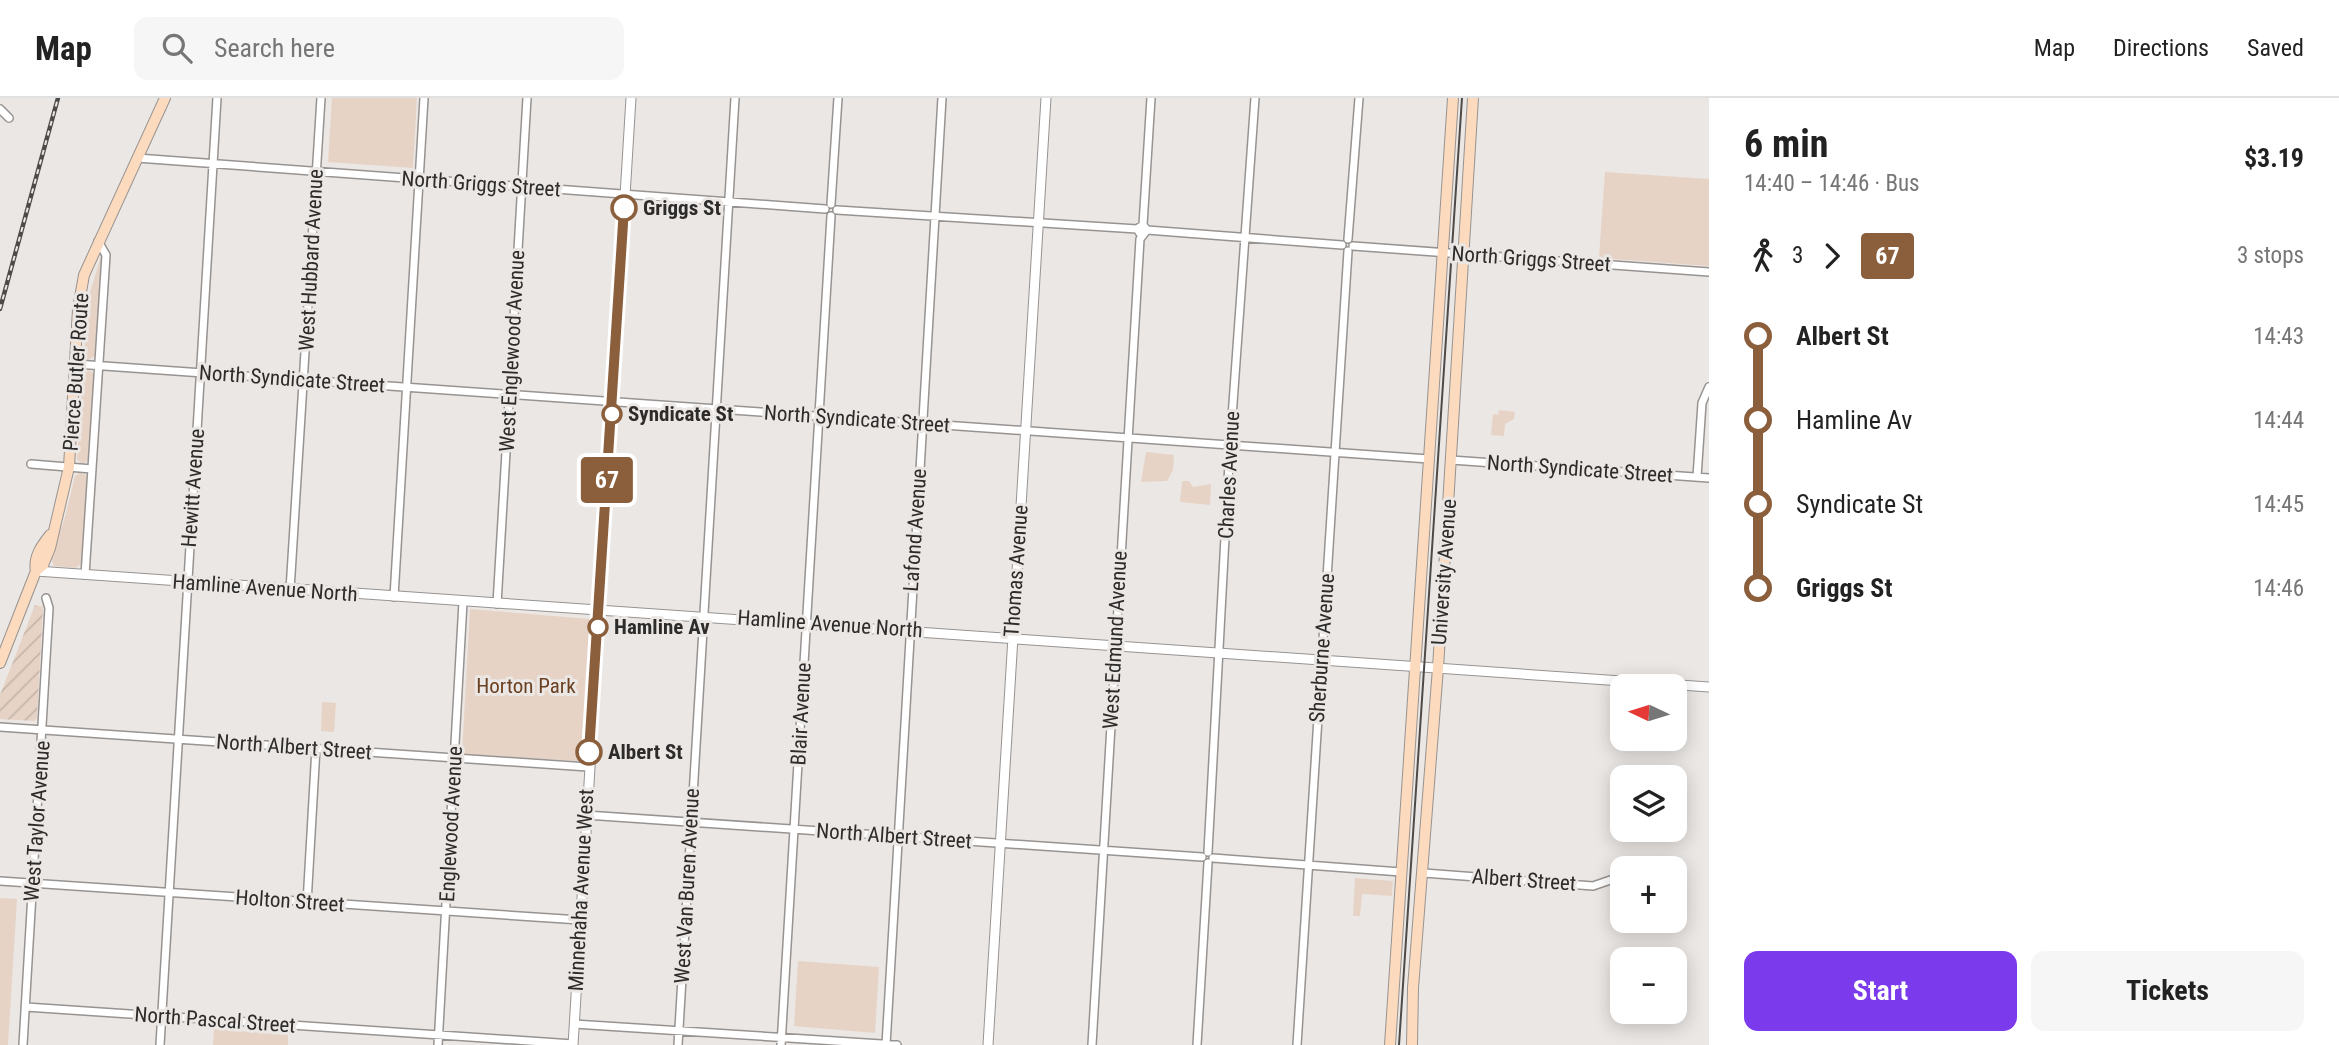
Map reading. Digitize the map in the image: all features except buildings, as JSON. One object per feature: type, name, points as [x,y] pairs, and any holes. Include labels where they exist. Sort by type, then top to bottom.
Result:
[{"type":"main road","name":"Pierce Butler Route","points":[[0,663],[36,571],[44,562],[69,467],[80,294],[87,267],[166,98]]},
{"type":"main road","name":"University Avenue","points":[[1390,1045],[1453,98]]},
{"type":"main road","name":"University Avenue","points":[[1412,1045],[1415,965],[1438,668],[1473,98]]},
{"type":"street","name":"Hewitt Avenue","points":[[160,1045],[217,98]]},
{"type":"street","name":"West Hubbard Avenue","points":[[290,590],[321,98]]},
{"type":"street","points":[[394,597],[424,98]]},
{"type":"street","name":"West Englewood Avenue","points":[[497,604],[527,98]]},
{"type":"street","name":"Minnehaha Avenue West","points":[[573,1044],[631,98]]},
{"type":"street","name":"West Van Buren Avenue","points":[[678,1045],[735,98]]},
{"type":"street","name":"Blair Avenue","points":[[782,1041],[838,98]]},
{"type":"street","name":"Lafond Avenue","points":[[886,1045],[942,98]]},
{"type":"street","name":"Thomas Avenue","points":[[988,1045],[1046,98]]},
{"type":"street","name":"West Edmund Avenue","points":[[1092,1045],[1127,438],[1151,98]]},
{"type":"street","name":"Charles Avenue","points":[[1197,1045],[1230,445],[1255,98]]},
{"type":"street","name":"Sherburne Avenue","points":[[1297,1045],[1359,98]]},
{"type":"street","points":[[0,109],[9,118]]},
{"type":"street","name":"North Griggs Street","points":[[137,158],[1709,272]]},
{"type":"street","points":[[85,575],[106,260],[106,251],[98,241]]},
{"type":"street","name":"North Syndicate Street","points":[[76,364],[1429,459]]},
{"type":"street","points":[[1697,477],[1702,403],[1709,387]]},
{"type":"street","name":"North Syndicate Street","points":[[1451,460],[1709,478]]},
{"type":"street","points":[[31,464],[92,469]]},
{"type":"street","name":"Hamline Avenue North","points":[[36,571],[1438,668]]},
{"type":"street","name":"West Taylor Avenue","points":[[23,1045],[43,730],[49,608],[46,598]]},
{"type":"street","name":"Englewood Avenue","points":[[438,1045],[463,602]]},
{"type":"street","points":[[1438,668],[1709,687]]},
{"type":"street","name":"North Albert Street","points":[[0,727],[588,766]]},
{"type":"street","points":[[307,902],[316,748]]},
{"type":"street","name":"North Albert Street","points":[[586,815],[1401,872]]},
{"type":"street","name":"Albert Street","points":[[1423,873],[1593,886],[1610,880]]},
{"type":"street","name":"Holton Street","points":[[0,881],[580,920]]},
{"type":"street","name":"North Pascal Street","points":[[26,1007],[573,1044]]},
{"type":"street","points":[[574,1024],[679,1029],[782,1041],[897,1045]]},
{"type":"green space","points":[[332,98],[417,98],[413,168],[328,162]]},
{"type":"green space","points":[[1605,172],[1709,179],[1709,266],[1599,258]]},
{"type":"green space","points":[[102,253],[95,356],[88,360],[84,356],[88,299]]},
{"type":"green space","points":[[89,370],[94,374],[88,460],[83,465],[77,459],[83,374]]},
{"type":"green space","points":[[1499,410],[1515,412],[1514,419],[1505,424],[1504,436],[1491,435],[1493,414],[1498,415]]},
{"type":"green space","points":[[1146,452],[1174,455],[1173,470],[1167,481],[1141,482]]},
{"type":"green space","points":[[79,473],[85,474],[87,479],[82,562],[76,568],[54,566],[50,557],[64,521],[75,476]]},
{"type":"green space","points":[[1182,481],[1189,481],[1193,487],[1211,484],[1210,505],[1180,502]]},
{"type":"green space","points":[[35,605],[43,607],[37,718],[34,721],[0,719],[0,695]]},
{"type":"green space","name":"Horton Park","points":[[470,609],[590,619],[583,757],[579,761],[462,754]]},
{"type":"green space","points":[[322,702],[336,703],[334,732],[321,731]]},
{"type":"green space","points":[[1355,878],[1393,881],[1392,896],[1362,894],[1360,916],[1353,916]]},
{"type":"green space","points":[[0,898],[17,899],[8,1045],[0,1045]]},
{"type":"green space","points":[[798,961],[879,967],[875,1033],[794,1026]]},
{"type":"green space","points":[[214,1029],[288,1035],[288,1045],[213,1045]]},
{"type":"tram line","points":[[1399,1045],[1462,98]]},
{"type":"railway","points":[[0,309],[58,98]]},
{"type":"bus line","name":"67","points":[[589,752],[624,208]]},
{"type":"place","name":"Griggs St","points":[[624,208]]},
{"type":"place","name":"Syndicate St","points":[[612,414]]},
{"type":"place","name":"Hamline Av","points":[[598,627]]},
{"type":"place","name":"Albert St","points":[[589,752]]}]
